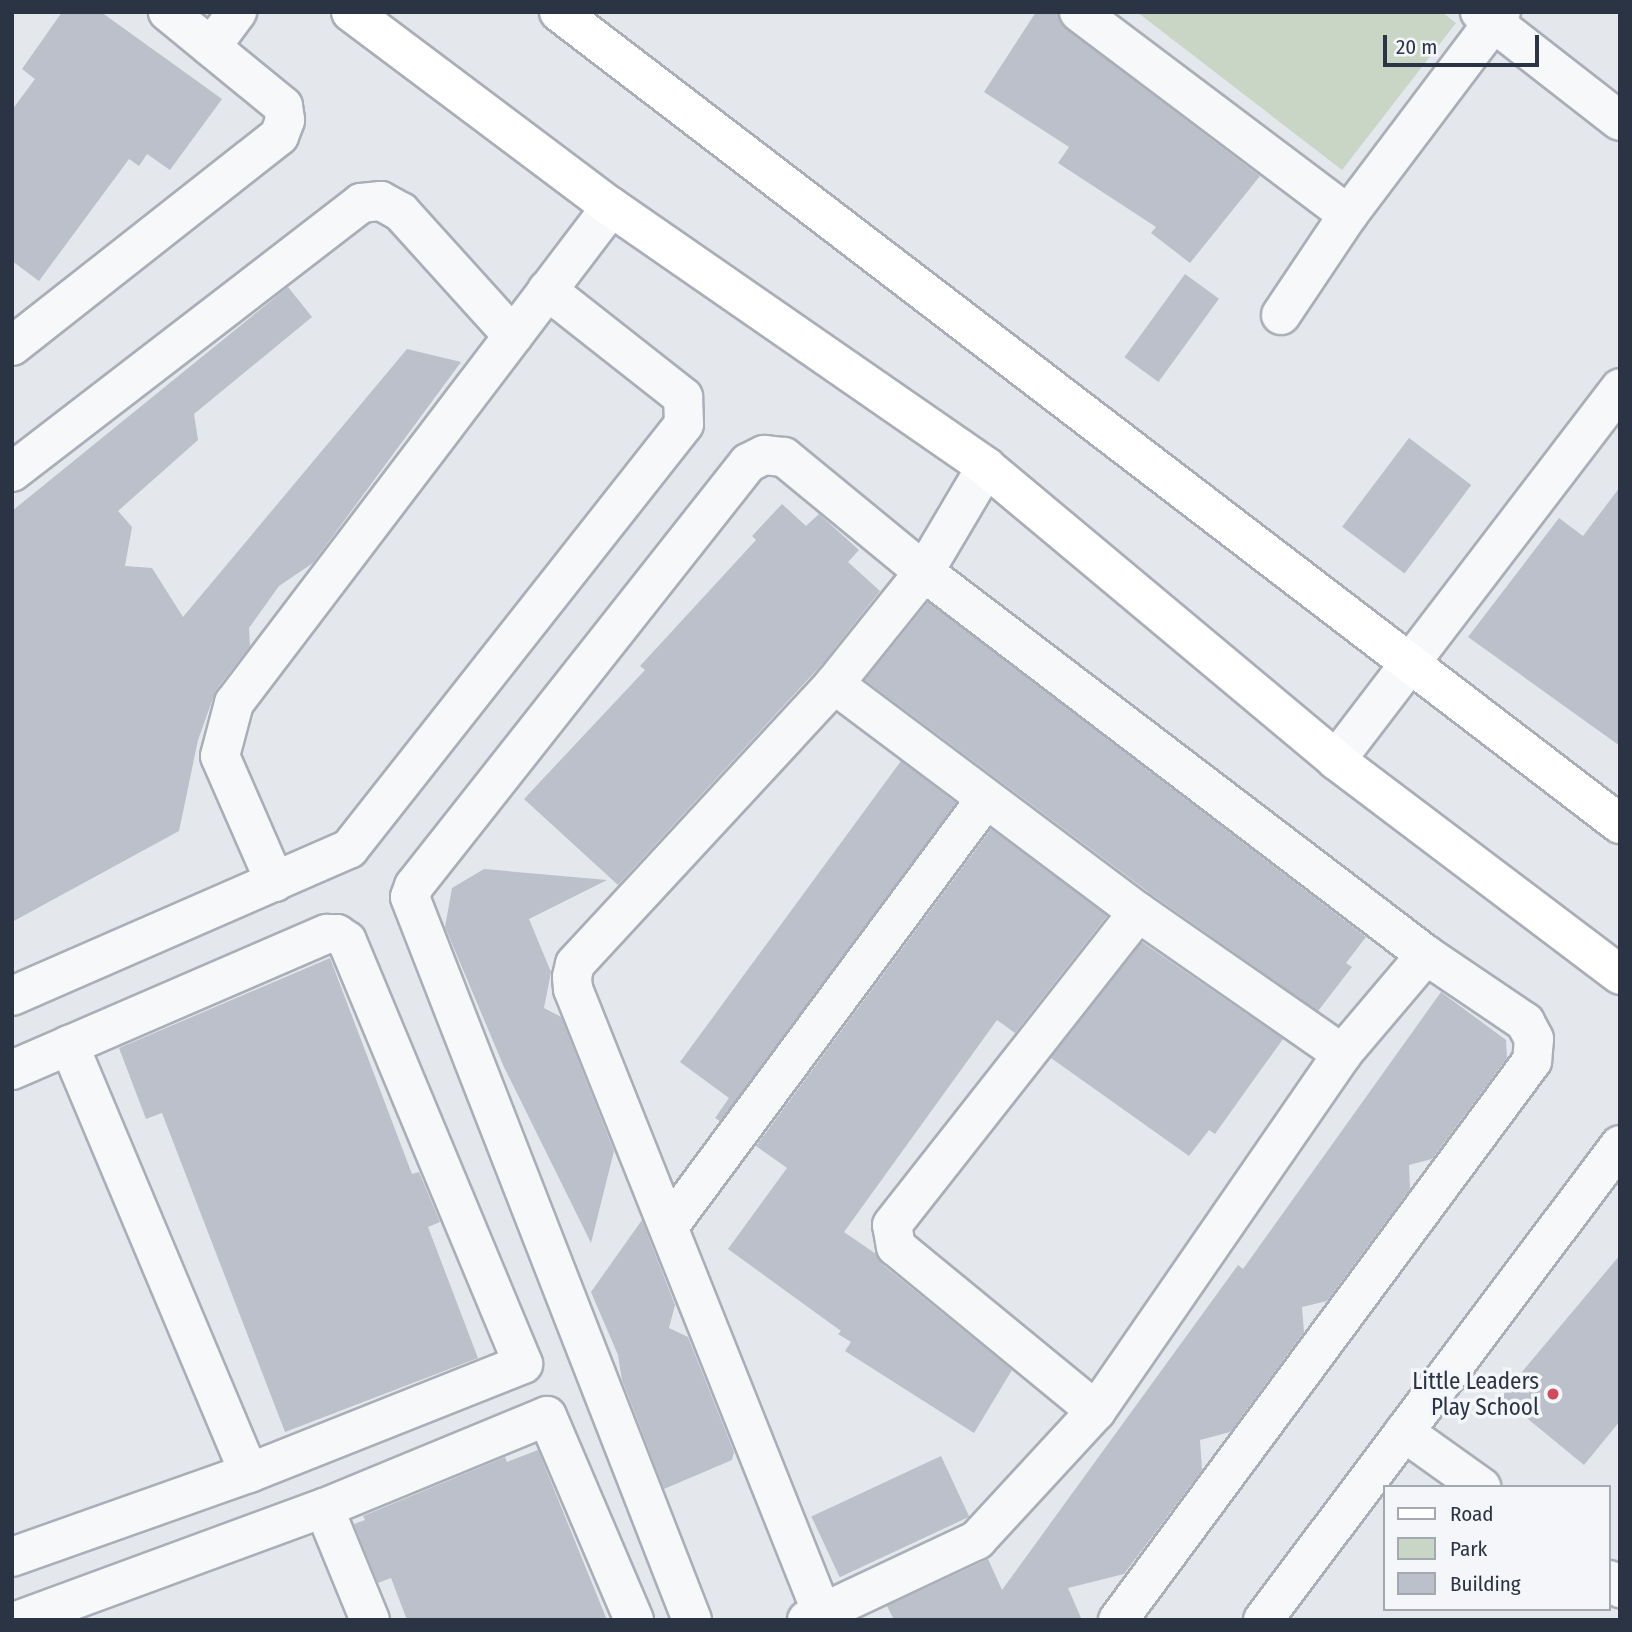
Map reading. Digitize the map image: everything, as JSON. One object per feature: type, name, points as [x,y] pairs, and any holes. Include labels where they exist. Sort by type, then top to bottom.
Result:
[{"type":"street","points":[[12,346],[279,136],[285,120],[283,106],[168,12]]},
{"type":"street","points":[[211,47],[237,12]]},
{"type":"street","points":[[351,12],[611,207],[986,467],[1336,760],[1620,975]]},
{"type":"street","points":[[559,12],[1620,824]]},
{"type":"street","points":[[1079,12],[1348,215]]},
{"type":"street","points":[[1281,315],[1348,215],[1491,16],[1620,121]]},
{"type":"street","points":[[12,472],[361,203],[382,201],[401,212],[513,336]]},
{"type":"street","points":[[275,882],[219,756],[234,703],[611,207]]},
{"type":"street","points":[[12,996],[349,849],[684,424],[683,397],[547,290]]},
{"type":"street","points":[[1336,760],[1620,388]]},
{"type":"street","points":[[692,1620],[410,897],[414,886],[748,463],[764,455],[784,457],[924,572],[1426,955],[1525,1022],[1534,1039],[1532,1062],[1118,1620]]},
{"type":"street","points":[[986,467],[924,572],[834,684],[575,964],[573,989],[669,1226],[815,1617],[976,1540],[1096,1411],[1342,1054],[1426,955]]},
{"type":"street","points":[[834,684],[985,800],[1138,912],[1342,1054]]},
{"type":"street","points":[[669,1226],[985,800]]},
{"type":"street","points":[[1096,1411],[896,1247],[891,1225],[1138,912]]},
{"type":"street","points":[[12,1070],[327,933],[337,933],[347,941],[353,954],[523,1364],[249,1473],[12,1558]]},
{"type":"street","points":[[69,1045],[249,1473]]},
{"type":"street","points":[[1263,1620],[1620,1145]]},
{"type":"street","points":[[19,1620],[324,1508],[547,1416],[634,1620]]},
{"type":"street","points":[[1404,1432],[1477,1485]]},
{"type":"street","points":[[324,1508],[370,1620]]},
{"type":"green space","points":[[1137,12],[1442,12],[1456,23],[1342,170]]},
{"type":"building","points":[[62,12],[101,12],[222,99],[170,170],[147,154],[139,166],[129,159],[39,281],[12,261],[12,110],[35,79],[22,69]]},
{"type":"building","points":[[1036,12],[1058,14],[1066,29],[1260,176],[1190,263],[1151,233],[1156,227],[1058,163],[1069,147],[984,92]]},
{"type":"building","points":[[1185,274],[1219,299],[1158,382],[1124,357]]},
{"type":"building","points":[[288,287],[312,317],[194,414],[198,440],[118,511],[132,527],[125,566],[152,568],[183,617],[407,349],[461,362],[313,563],[279,586],[249,628],[250,646],[216,690],[198,740],[179,831],[12,922],[12,511]]},
{"type":"building","points":[[1409,438],[1471,485],[1404,574],[1342,527]]},
{"type":"building","points":[[1620,487],[1620,746],[1468,637],[1559,518],[1583,536]]},
{"type":"building","points":[[782,504],[806,526],[819,514],[859,550],[848,562],[880,591],[823,663],[618,885],[524,799],[645,670],[640,666],[756,540],[752,536]]},
{"type":"building","points":[[928,602],[1366,937],[1346,963],[1352,967],[1318,1011],[1151,894],[865,680]]},
{"type":"building","points":[[901,761],[956,803],[720,1121],[715,1118],[729,1098],[680,1062]]},
{"type":"building","points":[[991,829],[1107,916],[1015,1033],[997,1020],[844,1232],[876,1254],[882,1264],[1012,1370],[974,1433],[845,1351],[851,1342],[838,1334],[841,1331],[728,1249],[787,1168],[756,1146]]},
{"type":"building","points":[[484,869],[607,880],[529,919],[551,972],[544,1008],[561,1017],[614,1151],[591,1243],[504,1067],[445,927],[452,888]]},
{"type":"building","points":[[1142,942],[1283,1039],[1215,1134],[1209,1130],[1189,1156],[1051,1058]]},
{"type":"building","points":[[330,958],[412,1174],[419,1172],[440,1222],[428,1227],[478,1358],[285,1432],[162,1113],[146,1119],[119,1048]]},
{"type":"building","points":[[1441,992],[1506,1040],[1507,1058],[1432,1159],[1409,1165],[1410,1189],[1327,1301],[1302,1307],[1304,1332],[1230,1432],[1200,1440],[1202,1470],[1124,1574],[1068,1588],[1082,1620],[894,1620],[887,1606],[988,1559],[1002,1590],[1238,1265],[1243,1269]]},
{"type":"building","points":[[642,1220],[675,1305],[669,1328],[688,1337],[734,1452],[732,1460],[664,1489],[622,1380],[618,1355],[591,1292]]},
{"type":"building","points":[[1620,1255],[1620,1421],[1584,1465],[1501,1397]]},
{"type":"building","points":[[538,1450],[607,1620],[407,1620],[391,1578],[378,1583],[354,1524],[365,1520],[363,1516],[505,1457],[507,1462]]},
{"type":"building","points":[[941,1456],[969,1517],[840,1577],[811,1516]]},
{"type":"place","name":"Little Leaders Play School","points":[[1553,1394]]}]
